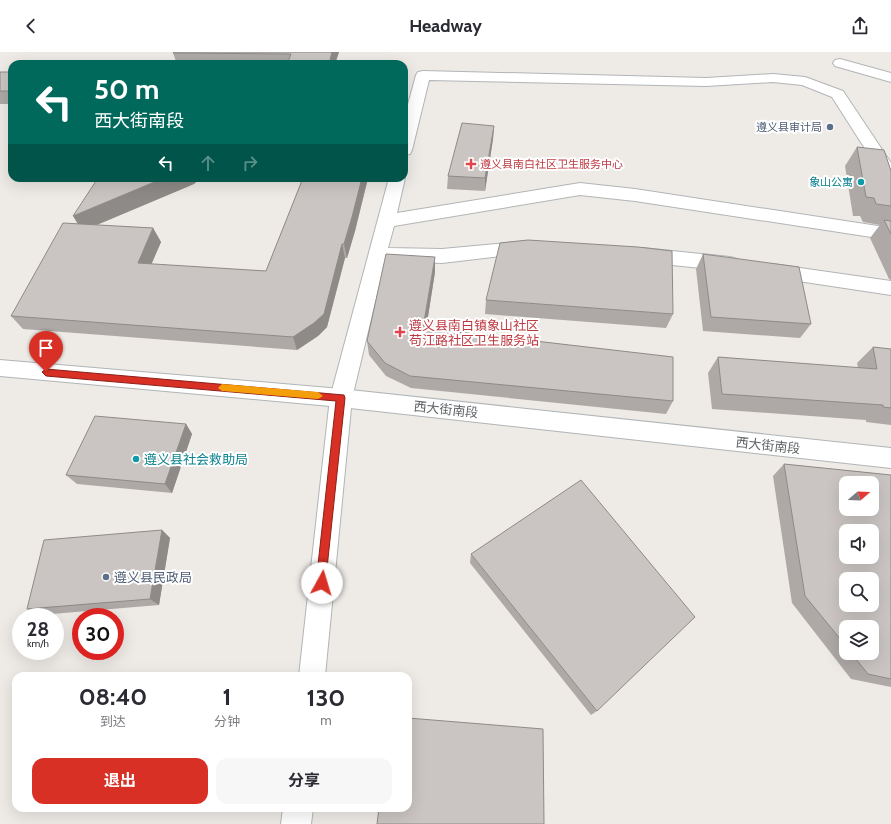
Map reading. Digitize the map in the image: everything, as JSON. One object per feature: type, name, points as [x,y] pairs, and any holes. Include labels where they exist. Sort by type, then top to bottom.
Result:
[{"type":"street","points":[[840,63],[891,78]]},
{"type":"street","points":[[408,127],[417,75],[706,82],[773,78],[806,81],[838,94],[891,176]]},
{"type":"street","points":[[312,672],[341,398],[396,182]]},
{"type":"street","points":[[386,221],[580,189],[635,195],[891,234]]},
{"type":"street","points":[[377,254],[442,256],[542,245]]},
{"type":"street","points":[[623,253],[751,268],[891,288]]},
{"type":"street","name":"西大街南段","points":[[0,368],[341,398],[891,458]]},
{"type":"street","points":[[296,824],[298,812]]},
{"type":"building","points":[[332,52],[330,60],[289,60],[291,54],[173,53]]},
{"type":"building","points":[[0,72],[8,72],[8,91],[0,91]]},
{"type":"building","name":"遵义县南白社区卫生服务中心","points":[[462,123],[494,126],[485,178],[448,176]]},
{"type":"building","points":[[857,147],[884,150],[891,171],[891,206],[876,204],[874,198],[866,197]]},
{"type":"building","points":[[95,182],[154,182],[73,216]]},
{"type":"building","points":[[301,182],[361,182],[344,244],[342,244],[324,314],[314,323],[293,337],[11,316],[63,223],[153,228],[138,263],[266,271]]},
{"type":"building","points":[[884,220],[891,221],[891,234]]},
{"type":"building","points":[[528,240],[638,247],[672,251],[673,314],[486,300],[500,243]]},
{"type":"building","points":[[386,254],[435,257],[423,328],[673,357],[673,401],[410,376],[385,363],[367,341]]},
{"type":"building","points":[[703,254],[799,267],[811,324],[711,317]]},
{"type":"building","points":[[873,347],[891,349],[891,408],[883,407],[883,405],[722,394],[718,357],[877,369]]},
{"type":"building","name":"遵义县社会救助局","points":[[95,416],[186,424],[165,484],[66,475]]},
{"type":"building","points":[[784,464],[891,475],[891,679],[868,674],[857,660],[879,660],[879,620],[839,620],[839,637],[805,596]]},
{"type":"building","points":[[581,480],[695,617],[597,711],[471,554]]},
{"type":"building","name":"遵义县民政局","points":[[162,530],[150,599],[27,608],[44,540]]},
{"type":"building","points":[[412,718],[543,729],[544,824],[377,824],[378,812],[412,812]]},
{"type":"slow traffic","points":[[222,388],[318,396]]},
{"type":"place","name":"遵义县审计局","points":[[830,127]]},
{"type":"place","name":"遵义县南白社区卫生服务中心","points":[[471,164]]},
{"type":"place","name":"象山公寓","points":[[861,182]]},
{"type":"place","name":"遵义县南白镇象山社区 苟江路社区卫生服务站","points":[[400,332]]},
{"type":"place","name":"遵义县社会救助局","points":[[136,459]]},
{"type":"place","name":"遵义县民政局","points":[[106,577]]},
{"type":"route","points":[[46,372],[341,398],[322,583]]}]
